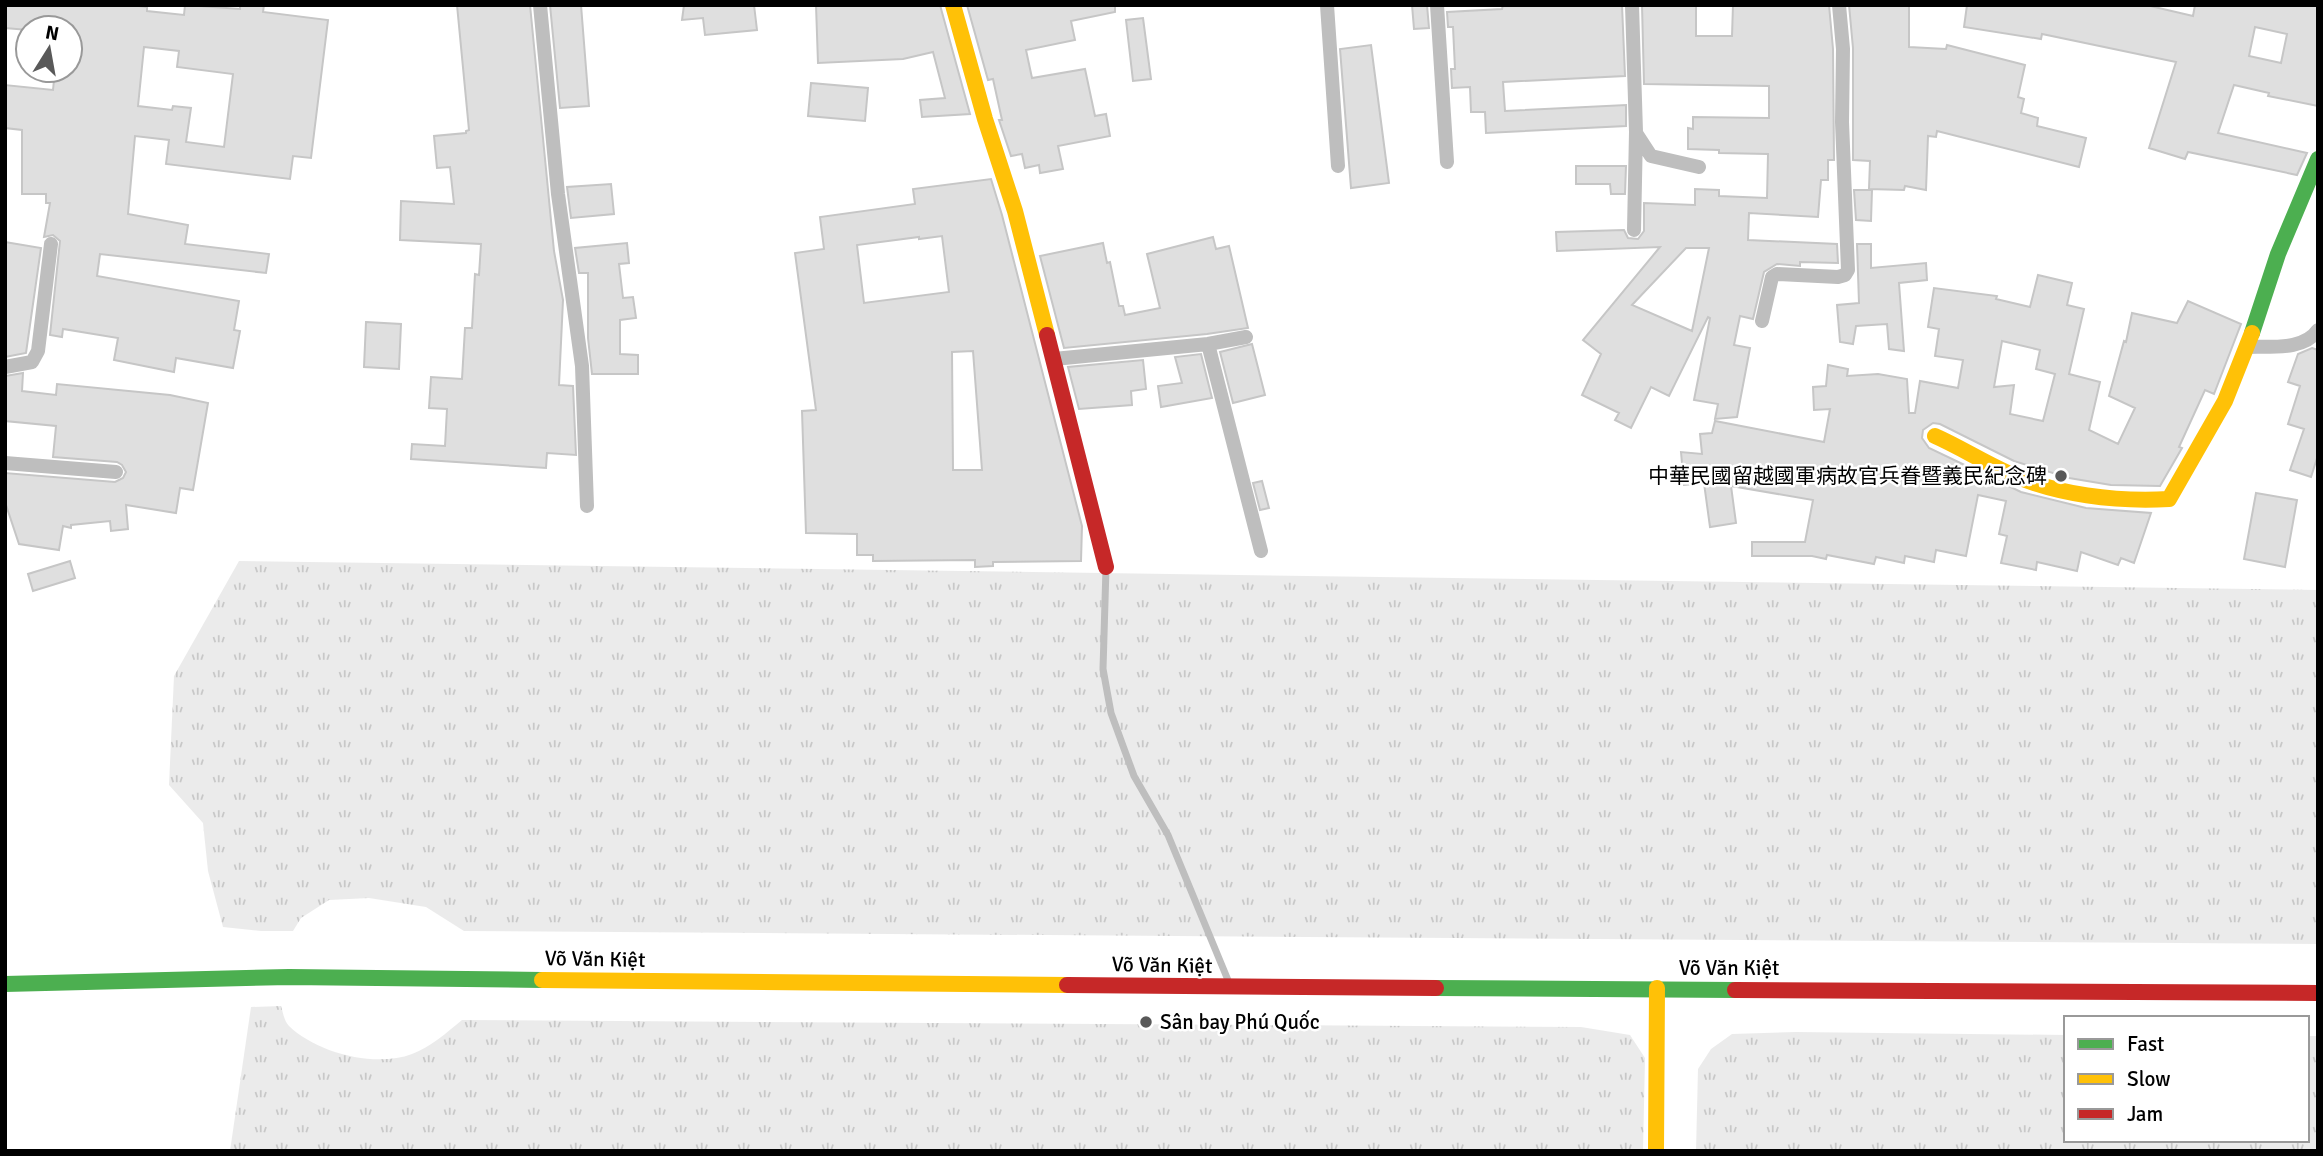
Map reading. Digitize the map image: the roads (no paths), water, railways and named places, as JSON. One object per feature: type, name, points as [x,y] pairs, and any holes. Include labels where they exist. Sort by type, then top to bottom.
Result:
[{"type":"street","points":[[540,5],[558,194],[582,366],[587,506]]},
{"type":"street","points":[[953,5],[1015,211],[1106,567]]},
{"type":"street","points":[[1327,5],[1338,166]]},
{"type":"street","points":[[1437,5],[1447,162]]},
{"type":"street","points":[[1632,5],[1636,132],[1634,230]]},
{"type":"street","points":[[1762,321],[1772,277],[1777,274],[1838,277],[1845,275],[1848,270],[1842,122],[1843,49],[1839,5]]},
{"type":"street","points":[[1636,132],[1651,156],[1699,167]]},
{"type":"street","points":[[1935,436],[1972,452],[2010,474],[2065,490],[2113,498],[2154,501],[2169,499],[2225,401],[2247,347],[2278,254],[2318,159]]},
{"type":"street","points":[[5,367],[32,362],[38,351],[51,244]]},
{"type":"street","points":[[2247,347],[2304,342],[2318,330]]},
{"type":"street","points":[[1054,359],[1208,344],[1246,337]]},
{"type":"street","points":[[1208,344],[1261,551]]},
{"type":"street","points":[[5,463],[116,472]]},
{"type":"street","name":"Võ Văn Kiệt","points":[[5,984],[289,977],[1230,987],[2318,993]]},
{"type":"street","points":[[1656,1151],[1657,988]]},
{"type":"lane","points":[[1106,567],[1103,669],[1111,713],[1135,776],[1168,835],[1230,987]]},
{"type":"place","name":"中華民國留越國軍病故官兵眷暨義民紀念碑","points":[[2061,476]]},
{"type":"place","name":"Sân bay Phú Quốc","points":[[1146,1022]]}]
